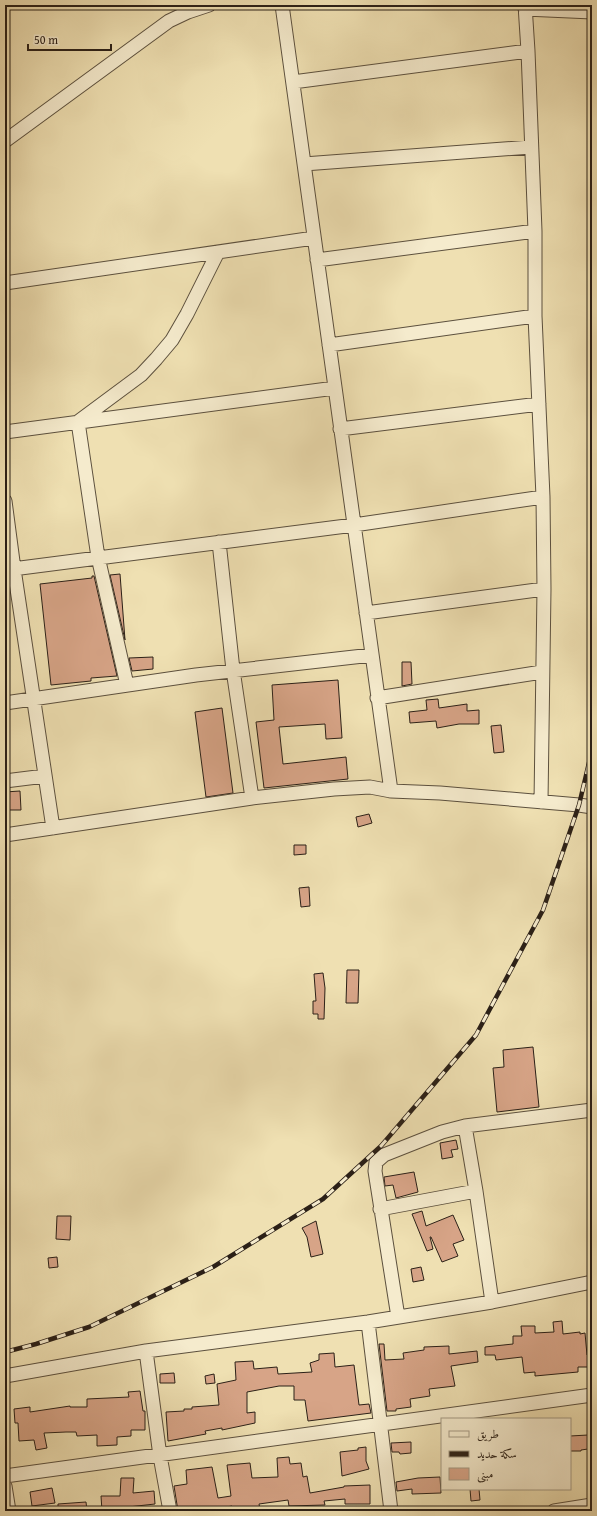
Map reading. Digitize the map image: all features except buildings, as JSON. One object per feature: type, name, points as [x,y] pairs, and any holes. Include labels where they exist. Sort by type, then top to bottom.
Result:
[{"type":"street","points":[[5,141],[169,21],[188,12],[209,5]]},
{"type":"street","points":[[282,5],[391,791]]},
{"type":"street","points":[[541,802],[544,589],[543,497],[535,316],[535,232],[525,7],[592,12]]},
{"type":"street","points":[[293,82],[528,51]]},
{"type":"street","points":[[304,164],[531,147]]},
{"type":"street","points":[[317,260],[535,232]]},
{"type":"street","points":[[5,283],[314,238]]},
{"type":"street","points":[[78,422],[141,375],[172,340],[187,314],[218,252]]},
{"type":"street","points":[[329,345],[535,316]]},
{"type":"street","points":[[5,432],[335,388]]},
{"type":"street","points":[[340,429],[538,404]]},
{"type":"street","points":[[78,422],[98,557],[127,685]]},
{"type":"street","points":[[9,569],[354,525],[543,497]]},
{"type":"street","points":[[5,501],[9,569],[34,699],[53,828]]},
{"type":"street","points":[[219,542],[233,670],[252,798]]},
{"type":"street","points":[[366,613],[544,589]]},
{"type":"street","points":[[5,702],[233,670],[372,655]]},
{"type":"street","points":[[377,698],[542,672]]},
{"type":"street","points":[[5,781],[45,776]]},
{"type":"street","points":[[5,835],[252,798],[341,788],[370,787],[391,791],[440,793],[592,807]]},
{"type":"street","points":[[398,1317],[380,1209],[375,1171],[376,1162],[384,1155],[391,1152],[442,1132],[465,1126],[592,1110]]},
{"type":"street","points":[[465,1126],[492,1302]]},
{"type":"street","points":[[380,1209],[476,1191]]},
{"type":"street","points":[[5,1376],[146,1351],[368,1322],[492,1302],[592,1282]]},
{"type":"street","points":[[368,1322],[391,1511]]},
{"type":"street","points":[[146,1351],[160,1456],[170,1511]]},
{"type":"street","points":[[5,1476],[160,1456],[592,1395]]},
{"type":"street","points":[[5,1486],[9,1511]]},
{"type":"street","points":[[554,1511],[592,1505]]},
{"type":"railway","points":[[5,1352],[89,1327],[213,1267],[323,1199],[381,1146],[476,1035],[543,910],[579,805],[592,750]]}]
